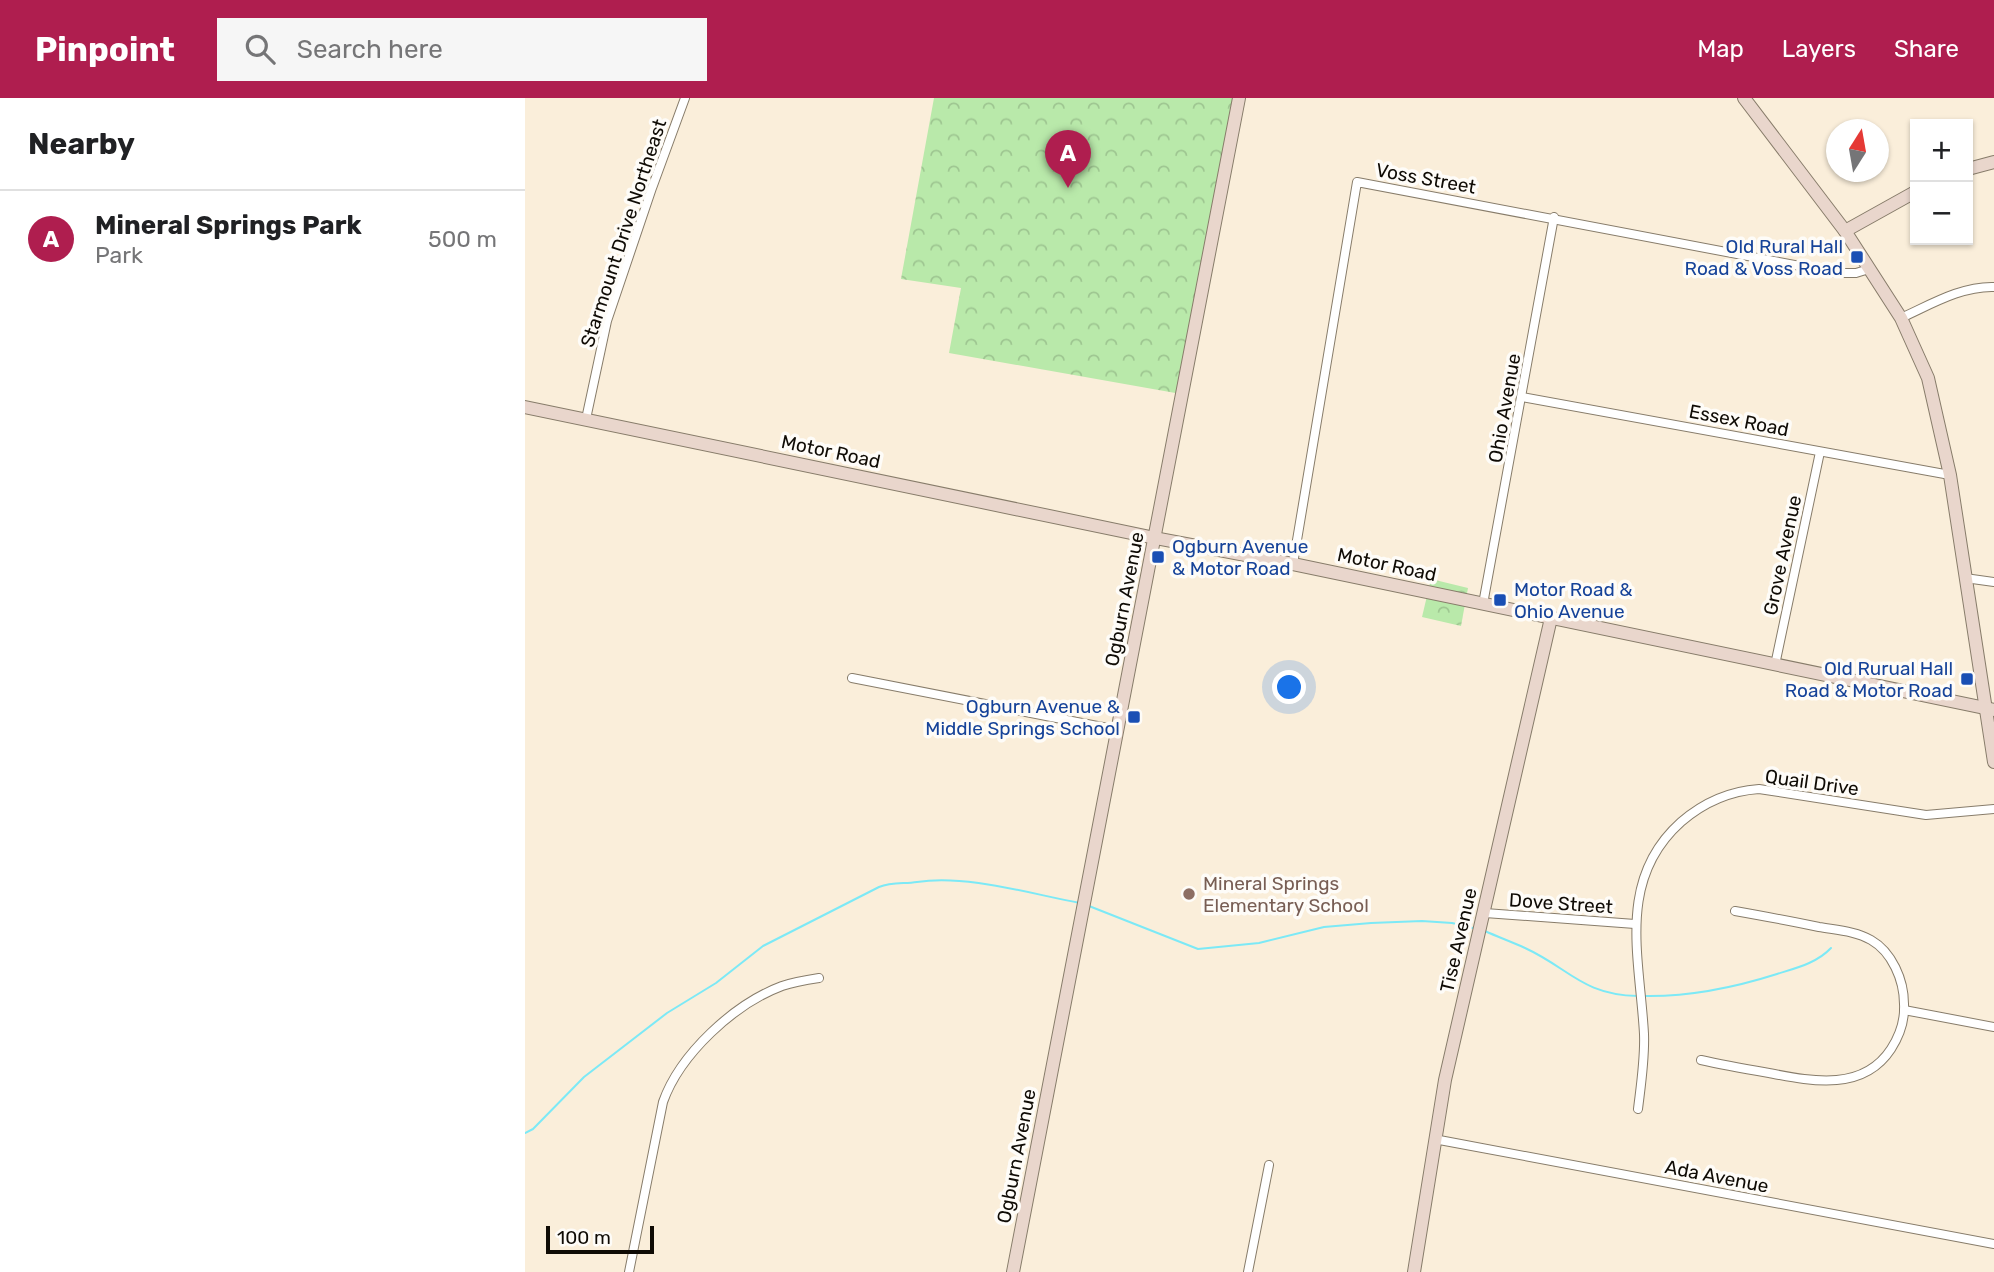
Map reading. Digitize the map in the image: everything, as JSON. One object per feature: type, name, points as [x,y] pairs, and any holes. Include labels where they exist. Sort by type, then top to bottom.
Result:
[{"type":"street","name":"Starmount Drive Northeast","points":[[586,419],[601,343],[611,309],[685,98]]},
{"type":"street","name":"Ogburn Avenue","points":[[1013,1272],[1239,98]]},
{"type":"street","points":[[1744,98],[1845,231],[1901,318],[1930,384],[1950,475],[1965,578],[1990,709],[1994,762]]},
{"type":"street","points":[[1973,168],[1994,162]]},
{"type":"street","name":"Voss Street","points":[[1293,564],[1357,182],[1837,273],[1856,273],[1869,269]]},
{"type":"street","points":[[1845,231],[1910,194]]},
{"type":"street","name":"Ohio Avenue","points":[[1483,604],[1554,218]]},
{"type":"street","points":[[1901,318],[1954,294],[1994,287]]},
{"type":"street","name":"Essex Road","points":[[1522,397],[1950,475]]},
{"type":"street","name":"Motor Road","points":[[525,407],[1990,709]]},
{"type":"street","name":"Grove Avenue","points":[[1775,665],[1820,452]]},
{"type":"street","points":[[1965,578],[1994,582]]},
{"type":"street","name":"Tise Avenue","points":[[1414,1272],[1445,1080],[1551,618]]},
{"type":"street","points":[[852,678],[1118,730]]},
{"type":"street","name":"Quail Drive","points":[[1638,1109],[1644,1037],[1635,924],[1642,879],[1657,849],[1667,836],[1702,806],[1736,793],[1759,789],[1927,815],[1994,809]]},
{"type":"street","points":[[1701,1060],[1797,1078],[1840,1081],[1862,1073],[1882,1061],[1900,1033],[1905,1010],[1903,990],[1893,962],[1872,941],[1845,932],[1735,911]]},
{"type":"street","name":"Dove Street","points":[[1485,913],[1635,924]]},
{"type":"street","points":[[629,1272],[663,1102],[674,1078],[704,1039],[752,1002],[778,988],[819,978]]},
{"type":"street","points":[[1905,1010],[1994,1027]]},
{"type":"street","name":"Ada Avenue","points":[[1434,1139],[1994,1244]]},
{"type":"street","points":[[1248,1272],[1269,1165]]},
{"type":"green space","points":[[934,98],[1236,98],[1181,394],[949,353],[961,288],[901,279]]},
{"type":"green space","points":[[1431,579],[1468,588],[1461,626],[1422,617]]},
{"type":"waterway","points":[[525,1133],[533,1129],[584,1077],[667,1013],[716,983],[763,946],[879,887],[936,880],[956,881],[999,886],[1080,903]]},
{"type":"waterway","points":[[1089,906],[1198,949],[1259,943],[1324,927],[1371,923],[1422,921],[1473,928]]},
{"type":"waterway","points":[[1485,931],[1540,956],[1589,986],[1638,996]]},
{"type":"waterway","points":[[1643,996],[1711,991],[1744,983],[1806,964],[1831,948]]},
{"type":"place","name":"Mineral Springs Park","points":[[1068,188]]},
{"type":"place","name":"Old Rural Hall Road & Voss Road","points":[[1857,257]]},
{"type":"place","name":"Ogburn Avenue & Motor Road","points":[[1158,557]]},
{"type":"place","name":"Motor Road & Ohio Avenue","points":[[1500,600]]},
{"type":"place","name":"Old Rurual Hall Road & Motor Road","points":[[1967,679]]},
{"type":"place","name":"Ogburn Avenue & Middle Springs School","points":[[1134,717]]},
{"type":"place","name":"Mineral Springs Elementary School","points":[[1189,894]]}]
